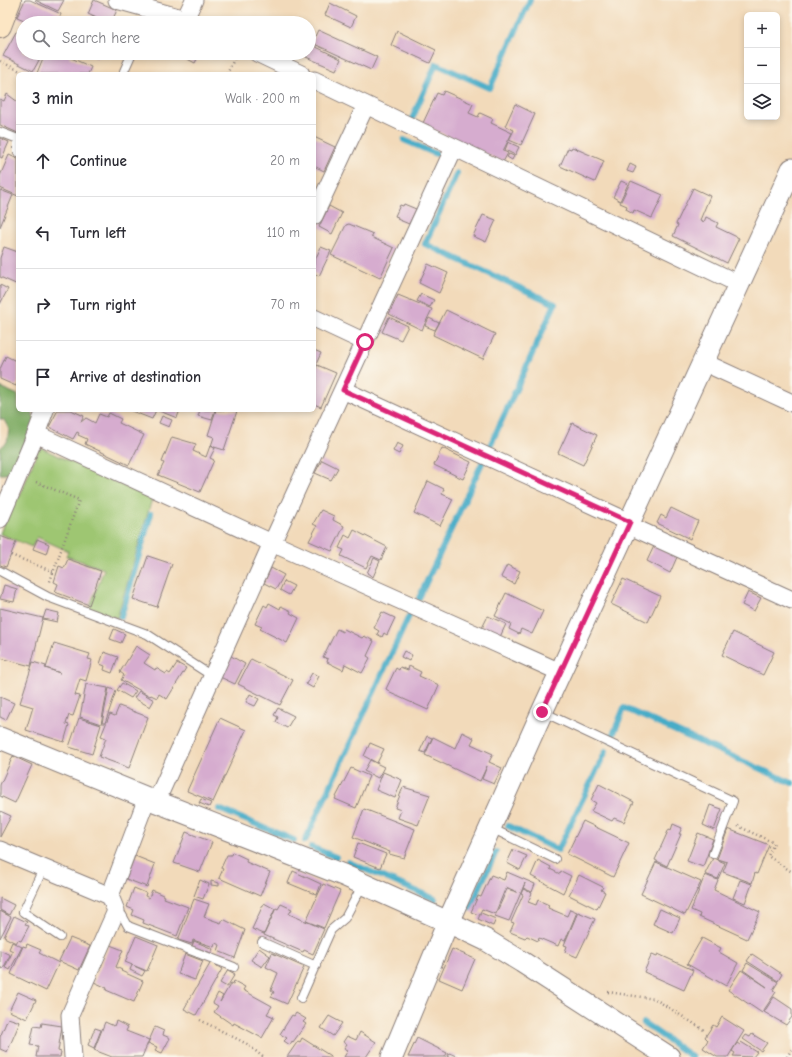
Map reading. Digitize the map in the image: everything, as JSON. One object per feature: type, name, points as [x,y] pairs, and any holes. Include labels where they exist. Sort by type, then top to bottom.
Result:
[{"type":"main road","points":[[0,26],[10,0]]},
{"type":"street","points":[[117,0],[149,16]]},
{"type":"street","points":[[191,16],[194,0]]},
{"type":"street","points":[[272,60],[297,72]]},
{"type":"street","points":[[316,81],[739,284]]},
{"type":"street","points":[[316,212],[366,105]]},
{"type":"street","points":[[73,1057],[70,1015],[151,800],[212,676],[454,148]]},
{"type":"street","points":[[392,1057],[448,922],[560,672],[792,170]]},
{"type":"street","points":[[316,319],[365,342]]},
{"type":"street","points":[[703,362],[792,403]]},
{"type":"street","points":[[343,390],[792,600]]},
{"type":"street","points":[[0,519],[44,412]]},
{"type":"street","points":[[36,434],[272,543],[560,672]]},
{"type":"street","points":[[0,738],[363,884],[486,940],[669,1057]]},
{"type":"street","points":[[0,850],[43,869],[113,904]]},
{"type":"lane","points":[[124,71],[129,60]]},
{"type":"lane","points":[[0,132],[16,139]]},
{"type":"lane","points":[[0,571],[45,596],[147,634],[212,676]]},
{"type":"lane","points":[[542,712],[733,801],[713,854]]},
{"type":"lane","points":[[490,828],[555,860]]},
{"type":"lane","points":[[43,869],[23,912],[60,937]]},
{"type":"lane","points":[[301,998],[331,930],[345,918],[363,884]]},
{"type":"lane","points":[[113,904],[122,915],[128,926],[234,967]]},
{"type":"lane","points":[[262,942],[316,966]]},
{"type":"path","points":[[228,72],[234,60]]},
{"type":"path","points":[[0,61],[22,72]]},
{"type":"path","points":[[19,475],[79,500],[45,596]]},
{"type":"path","points":[[11,555],[54,572]]},
{"type":"path","points":[[726,820],[774,843],[768,856],[792,872]]},
{"type":"path","points":[[604,991],[655,998],[704,1030]]},
{"type":"path","points":[[200,1020],[248,1044],[263,1057]]},
{"type":"path","points":[[787,1057],[792,1049]]},
{"type":"green space","points":[[0,387],[16,394],[16,412],[32,412],[35,420],[12,474],[0,474],[0,448],[7,442],[9,429],[4,420],[0,419]]},
{"type":"green space","points":[[39,447],[152,499],[117,618],[89,609],[104,569],[66,556],[68,551],[37,537],[32,547],[0,534],[10,505],[20,496]]},
{"type":"building","points":[[25,0],[30,0],[61,14],[60,16],[17,16]]},
{"type":"building","points":[[35,0],[64,0],[58,11]]},
{"type":"building","points":[[94,0],[117,10],[114,16],[92,16],[88,14]]},
{"type":"building","points":[[330,3],[356,16],[351,27],[325,15]]},
{"type":"building","points":[[318,30],[377,57],[371,70],[316,45],[316,34]]},
{"type":"building","points":[[397,31],[436,50],[430,63],[391,45]]},
{"type":"building","points":[[16,32],[16,60],[39,60],[33,71],[3,56]]},
{"type":"building","points":[[316,47],[341,59],[336,70],[313,60],[316,60]]},
{"type":"building","points":[[42,60],[76,60],[91,67],[89,72],[37,72]]},
{"type":"building","points":[[189,60],[196,60],[195,63]]},
{"type":"building","points":[[444,91],[473,104],[469,113],[478,117],[480,113],[493,119],[491,123],[512,133],[503,151],[508,153],[503,162],[428,127],[429,125],[423,123],[437,93],[442,95]]},
{"type":"building","points":[[7,94],[16,101],[16,132],[0,125],[0,99],[4,101]]},
{"type":"building","points":[[515,104],[535,114],[521,145],[509,140],[514,130],[505,126]]},
{"type":"building","points":[[0,138],[9,142],[2,158],[0,157]]},
{"type":"building","points":[[316,138],[335,147],[324,171],[316,167]]},
{"type":"building","points":[[508,142],[519,147],[515,155],[505,150]]},
{"type":"building","points":[[572,147],[604,161],[595,182],[560,166],[568,148],[571,149]]},
{"type":"building","points":[[509,154],[514,156],[512,160],[507,157]]},
{"type":"building","points":[[9,155],[16,158],[16,195],[0,188],[0,176]]},
{"type":"building","points":[[630,164],[636,167],[633,173],[627,171]]},
{"type":"building","points":[[621,181],[628,184],[620,201],[613,197]]},
{"type":"building","points":[[631,181],[663,195],[652,218],[634,210],[633,213],[626,209],[627,206],[620,203]]},
{"type":"building","points":[[693,188],[710,196],[700,220],[704,222],[706,217],[718,223],[716,227],[739,238],[727,263],[673,236],[678,225],[676,224]]},
{"type":"building","points":[[0,190],[13,195],[0,227]]},
{"type":"building","points":[[404,204],[416,209],[409,224],[397,219],[398,217],[395,216],[400,205],[403,206]]},
{"type":"building","points":[[329,206],[342,213],[332,234],[319,227]]},
{"type":"building","points":[[483,215],[496,220],[486,242],[473,236]]},
{"type":"building","points":[[349,224],[373,234],[371,237],[394,248],[380,278],[331,255],[346,225]]},
{"type":"building","points":[[4,247],[16,251],[16,284],[0,277],[0,258]]},
{"type":"building","points":[[321,247],[331,251],[319,276],[316,274],[316,258]]},
{"type":"building","points":[[428,264],[448,273],[439,293],[419,283]]},
{"type":"building","points":[[0,285],[8,289],[0,304]]},
{"type":"building","points":[[421,294],[434,300],[430,307],[417,301]]},
{"type":"building","points":[[398,295],[432,309],[422,330],[389,314]]},
{"type":"building","points":[[446,310],[495,334],[483,359],[433,335]]},
{"type":"building","points":[[389,317],[408,326],[401,340],[382,332]]},
{"type":"building","points":[[429,318],[439,323],[435,330],[425,326]]},
{"type":"building","points":[[316,351],[321,353],[316,364]]},
{"type":"building","points":[[6,356],[16,361],[16,386],[0,379],[0,369]]},
{"type":"building","points":[[317,365],[336,373],[321,407],[316,405]]},
{"type":"building","points":[[57,412],[75,412],[84,416],[81,422],[86,418],[95,423],[99,414],[107,417],[109,413],[121,419],[119,423],[144,435],[129,465],[85,444],[87,439],[78,435],[79,433],[77,432],[73,439],[49,427]]},
{"type":"building","points":[[134,412],[155,412],[152,419]]},
{"type":"building","points":[[162,412],[179,412],[177,418]]},
{"type":"building","points":[[199,412],[214,412],[212,420],[198,416]]},
{"type":"building","points":[[215,412],[237,412],[224,450],[211,446],[214,437],[208,435]]},
{"type":"building","points":[[162,416],[172,420],[169,427],[159,423]]},
{"type":"building","points":[[572,423],[597,435],[583,465],[558,453]]},
{"type":"building","points":[[172,437],[196,444],[193,451],[206,457],[210,446],[215,448],[210,458],[214,460],[200,492],[158,475],[164,463],[162,462]]},
{"type":"building","points":[[397,443],[403,446],[399,454],[393,451]]},
{"type":"building","points":[[442,448],[471,462],[463,479],[434,465]]},
{"type":"building","points":[[322,460],[338,468],[331,480],[315,473]]},
{"type":"building","points":[[428,481],[444,489],[442,494],[453,499],[440,526],[414,513]]},
{"type":"building","points":[[671,508],[698,521],[690,539],[657,523],[661,515],[666,518]]},
{"type":"building","points":[[321,510],[334,516],[333,520],[344,526],[332,551],[309,541],[317,526],[313,524]]},
{"type":"building","points":[[354,530],[387,547],[381,560],[372,556],[366,568],[341,556],[344,550],[339,548],[345,535],[350,538]]},
{"type":"building","points":[[0,536],[16,542],[6,567],[0,565]]},
{"type":"building","points":[[37,539],[49,544],[46,554],[33,549]]},
{"type":"building","points":[[654,546],[677,557],[670,573],[647,561]]},
{"type":"building","points":[[148,556],[172,564],[157,607],[133,599]]},
{"type":"building","points":[[374,558],[380,561],[373,577],[367,573]]},
{"type":"building","points":[[68,559],[101,571],[89,605],[55,592],[58,584],[54,582],[59,566],[64,568]]},
{"type":"building","points":[[507,565],[520,571],[514,584],[501,577]]},
{"type":"building","points":[[271,568],[284,575],[276,589],[264,583]]},
{"type":"building","points":[[623,579],[660,596],[648,622],[611,604]]},
{"type":"building","points":[[284,581],[294,586],[289,595],[280,590]]},
{"type":"building","points":[[4,585],[17,589],[14,602],[0,599]]},
{"type":"building","points":[[748,592],[761,598],[754,611],[742,605]]},
{"type":"building","points":[[506,593],[543,611],[532,634],[521,629],[519,634],[509,629],[511,624],[495,616]]},
{"type":"building","points":[[269,603],[280,609],[281,606],[291,611],[290,613],[299,618],[287,643],[260,629],[262,627],[255,624],[264,605],[267,607]]},
{"type":"building","points":[[0,608],[43,618],[31,666],[0,658]]},
{"type":"building","points":[[46,610],[59,613],[57,622],[43,619]]},
{"type":"building","points":[[382,612],[395,618],[387,635],[384,633],[382,637],[377,634],[379,631],[374,628]]},
{"type":"building","points":[[488,616],[506,624],[500,637],[482,628]]},
{"type":"building","points":[[114,629],[125,634],[121,643],[110,639]]},
{"type":"building","points":[[337,629],[343,632],[344,629],[362,638],[364,636],[374,641],[367,656],[370,658],[362,673],[345,664],[343,670],[327,662],[328,659],[323,657]]},
{"type":"building","points":[[733,632],[774,652],[763,675],[722,655]]},
{"type":"building","points":[[54,643],[90,654],[88,659],[92,660],[86,681],[80,679],[75,695],[80,696],[73,716],[69,715],[66,724],[69,725],[64,742],[26,730],[33,707],[20,703],[33,662],[46,666],[45,668],[60,673],[46,668]]},
{"type":"building","points":[[136,646],[150,655],[144,663],[155,670],[156,668],[166,674],[167,672],[170,674],[177,663],[186,668],[167,699],[159,694],[157,698],[151,695],[150,696],[121,680],[124,675],[120,672]]},
{"type":"building","points":[[404,651],[412,655],[409,661],[401,657]]},
{"type":"building","points":[[104,652],[118,657],[112,673],[104,670],[105,666],[100,664]]},
{"type":"building","points":[[231,656],[245,664],[235,684],[220,677]]},
{"type":"building","points":[[251,659],[293,680],[280,705],[238,684]]},
{"type":"building","points":[[409,666],[421,672],[419,676],[439,685],[428,710],[388,692],[389,691],[386,689],[396,668],[399,670],[400,667],[408,670]]},
{"type":"building","points":[[312,673],[319,676],[313,688],[306,684]]},
{"type":"building","points":[[122,683],[136,691],[131,698],[117,690]]},
{"type":"building","points":[[86,684],[108,688],[101,724],[80,717]]},
{"type":"building","points":[[109,688],[116,691],[105,723],[102,723]]},
{"type":"building","points":[[139,691],[154,700],[150,707],[134,698]]},
{"type":"building","points":[[250,694],[259,699],[255,706],[246,702]]},
{"type":"building","points":[[0,697],[14,703],[6,720],[0,717]]},
{"type":"building","points":[[119,706],[148,717],[129,768],[99,757],[106,738],[101,736],[110,714],[115,716]]},
{"type":"building","points":[[278,708],[294,716],[287,728],[276,722],[278,717],[274,715]]},
{"type":"building","points":[[79,718],[101,725],[92,754],[69,747]]},
{"type":"building","points":[[220,718],[246,730],[213,802],[187,791]]},
{"type":"building","points":[[462,732],[474,738],[471,744],[493,754],[489,762],[502,768],[494,784],[482,779],[487,766],[480,781],[425,755],[433,737],[455,748]]},
{"type":"building","points":[[427,736],[432,738],[425,753],[420,751]]},
{"type":"building","points":[[370,743],[384,749],[377,763],[364,756]]},
{"type":"building","points":[[13,756],[32,765],[15,803],[0,796],[0,785]]},
{"type":"building","points":[[370,760],[384,767],[378,778],[364,771]]},
{"type":"building","points":[[351,768],[369,776],[356,808],[335,799]]},
{"type":"building","points":[[383,772],[402,780],[395,798],[376,790]]},
{"type":"building","points":[[599,784],[634,802],[624,822],[614,818],[612,821],[591,811],[596,803],[591,800]]},
{"type":"building","points":[[403,787],[430,795],[418,825],[398,818],[401,810],[395,808]]},
{"type":"building","points":[[201,799],[211,803],[209,807],[199,803]]},
{"type":"building","points":[[710,805],[722,809],[714,830],[703,825]]},
{"type":"building","points":[[364,809],[415,829],[404,858],[389,854],[390,852],[353,837]]},
{"type":"building","points":[[0,811],[11,816],[0,837]]},
{"type":"building","points":[[583,821],[629,843],[613,877],[567,854]]},
{"type":"building","points":[[673,824],[682,828],[679,834],[681,834],[667,866],[655,860],[669,829],[671,830]]},
{"type":"building","points":[[728,829],[769,845],[757,874],[755,873],[752,883],[723,872],[727,862],[717,859]]},
{"type":"building","points":[[186,832],[212,842],[200,872],[174,863]]},
{"type":"building","points":[[698,833],[713,839],[703,867],[687,861]]},
{"type":"building","points":[[358,843],[386,854],[380,868],[353,857]]},
{"type":"building","points":[[513,850],[527,856],[520,870],[507,863]]},
{"type":"building","points":[[232,852],[247,859],[246,862],[270,872],[260,896],[219,878],[223,869],[221,868],[227,855],[231,855]]},
{"type":"building","points":[[135,856],[155,864],[147,887],[126,879]]},
{"type":"building","points":[[713,858],[725,863],[718,879],[705,874]]},
{"type":"building","points":[[538,860],[560,874],[561,871],[571,876],[563,893],[531,876]]},
{"type":"building","points":[[656,862],[701,882],[685,915],[641,894]]},
{"type":"building","points":[[293,871],[321,884],[317,895],[288,883]]},
{"type":"building","points":[[507,872],[535,884],[532,892],[523,888],[525,883],[509,921],[495,916],[507,889],[517,892],[506,887],[495,914],[482,909],[479,915],[471,912],[478,896],[481,897],[491,875],[504,880]]},
{"type":"building","points":[[579,875],[603,887],[601,890],[605,892],[597,909],[569,895]]},
{"type":"building","points":[[705,875],[718,880],[714,890],[760,912],[747,939],[699,917],[700,914],[691,910]]},
{"type":"building","points":[[200,880],[209,884],[203,899],[194,896]]},
{"type":"building","points":[[740,880],[752,884],[745,903],[733,898]]},
{"type":"building","points":[[211,881],[219,883],[219,886],[211,885]]},
{"type":"building","points":[[323,884],[340,891],[324,928],[306,921]]},
{"type":"building","points":[[134,888],[146,893],[145,896],[149,898],[152,890],[165,896],[164,898],[188,907],[177,936],[143,923],[144,920],[132,915],[134,910],[127,907]]},
{"type":"building","points":[[523,889],[532,893],[528,902],[536,905],[538,900],[549,905],[548,908],[567,916],[570,909],[577,912],[565,941],[561,939],[558,946],[539,938],[538,941],[527,936],[525,938],[510,932],[514,923],[511,922],[523,895],[521,894]]},
{"type":"building","points":[[0,898],[14,905],[9,915],[0,910]]},
{"type":"building","points":[[194,899],[209,904],[204,917],[221,923],[223,919],[245,930],[235,958],[218,951],[220,945],[215,943],[214,947],[193,940],[192,944],[178,940]]},
{"type":"building","points":[[264,903],[275,909],[264,934],[252,929]]},
{"type":"building","points":[[281,904],[292,909],[289,914],[324,929],[313,954],[304,950],[303,952],[264,935],[276,908],[278,909]]},
{"type":"building","points":[[660,909],[680,918],[673,933],[653,924]]},
{"type":"building","points":[[0,911],[11,917],[0,938]]},
{"type":"building","points":[[578,912],[595,919],[577,957],[565,952],[567,946],[564,945]]},
{"type":"building","points":[[481,913],[496,919],[493,926],[478,919]]},
{"type":"building","points":[[14,916],[27,922],[25,925],[29,926],[21,941],[18,940],[16,943],[4,937]]},
{"type":"building","points":[[136,936],[158,945],[147,971],[125,962]]},
{"type":"building","points":[[70,938],[90,946],[79,970],[59,961]]},
{"type":"building","points":[[702,938],[721,948],[719,952],[738,963],[726,986],[687,964]]},
{"type":"building","points":[[194,941],[213,949],[211,953],[192,946]]},
{"type":"building","points":[[12,942],[22,947],[10,970],[5,967],[13,951],[9,949]]},
{"type":"building","points":[[27,944],[41,950],[39,953],[59,963],[46,991],[11,974],[23,946],[26,947]]},
{"type":"building","points":[[110,945],[123,950],[116,967],[122,970],[121,971],[143,981],[134,1002],[106,990],[107,988],[94,982]]},
{"type":"building","points":[[259,948],[270,956],[262,967],[251,960]]},
{"type":"building","points":[[452,949],[475,959],[462,989],[439,979]]},
{"type":"building","points":[[0,950],[10,955],[3,969],[0,967]]},
{"type":"building","points":[[272,953],[304,967],[287,1004],[271,997],[274,992],[271,990],[278,973],[266,967]]},
{"type":"building","points":[[185,954],[203,961],[195,980],[178,974]]},
{"type":"building","points":[[652,954],[657,956],[658,954],[693,970],[684,990],[644,972]]},
{"type":"building","points":[[752,954],[782,974],[778,981],[747,961]]},
{"type":"building","points":[[211,962],[222,969],[196,1015],[184,1009]]},
{"type":"building","points":[[747,963],[778,982],[773,990],[776,992],[762,1013],[728,990],[741,970],[767,987],[743,970]]},
{"type":"building","points":[[132,965],[145,971],[142,976],[130,970]]},
{"type":"building","points":[[228,970],[235,974],[227,987],[220,983]]},
{"type":"building","points":[[234,981],[245,987],[243,990],[272,1006],[267,1014],[274,1017],[262,1038],[234,1023],[233,1025],[214,1012],[218,1006],[213,1003],[218,993],[223,996],[220,1002],[231,983],[233,984]]},
{"type":"building","points":[[18,992],[36,1000],[27,1019],[9,1011]]},
{"type":"building","points":[[774,997],[792,1009],[792,1017],[786,1025],[764,1012]]},
{"type":"building","points":[[296,1013],[306,1019],[303,1022],[306,1024],[290,1045],[284,1041],[287,1038],[280,1034],[292,1015],[294,1016]]},
{"type":"building","points":[[329,1016],[342,1023],[333,1036],[321,1028]]},
{"type":"building","points":[[722,1017],[744,1031],[728,1057],[717,1057],[703,1048],[708,1040],[705,1037],[713,1025],[716,1027]]},
{"type":"building","points":[[8,1018],[20,1022],[7,1052],[0,1049],[0,1037]]},
{"type":"building","points":[[116,1021],[128,1027],[126,1031],[149,1040],[142,1057],[112,1057],[94,1050],[105,1022],[114,1026]]},
{"type":"building","points":[[42,1023],[62,1026],[58,1051],[61,1052],[60,1057],[36,1057],[38,1046],[30,1045],[34,1026],[41,1027]]},
{"type":"building","points":[[155,1027],[164,1031],[163,1035],[170,1038],[162,1053],[155,1050],[157,1047],[148,1043]]},
{"type":"building","points":[[95,1028],[101,1030],[94,1048],[88,1045]]},
{"type":"building","points":[[360,1032],[376,1042],[366,1057],[344,1057],[348,1050],[344,1048],[347,1044],[343,1042],[347,1036],[356,1040]]},
{"type":"building","points":[[752,1034],[767,1043],[761,1051],[743,1039],[746,1035],[750,1037]]},
{"type":"building","points":[[302,1038],[332,1057],[287,1057],[298,1041],[300,1042]]},
{"type":"building","points":[[417,1038],[447,1053],[445,1057],[408,1057]]},
{"type":"building","points":[[741,1042],[757,1052],[753,1057],[733,1056],[735,1053],[732,1051],[737,1043],[740,1045]]},
{"type":"building","points":[[449,1053],[459,1057],[447,1057]]},
{"type":"waterway","points":[[412,119],[436,64],[490,88],[530,0]]},
{"type":"waterway","points":[[404,140],[436,154]]},
{"type":"waterway","points":[[457,173],[425,244],[555,304],[490,446]]},
{"type":"waterway","points":[[419,598],[483,461]]},
{"type":"waterway","points":[[121,617],[151,514]]},
{"type":"waterway","points":[[305,841],[409,616]]},
{"type":"waterway","points":[[611,740],[624,708],[792,783]]},
{"type":"waterway","points":[[508,826],[558,850],[606,751]]},
{"type":"waterway","points":[[219,809],[294,840]]},
{"type":"waterway","points":[[311,847],[336,857]]},
{"type":"waterway","points":[[470,908],[496,852]]},
{"type":"waterway","points":[[348,862],[435,899]]},
{"type":"waterway","points":[[644,1023],[692,1057]]},
{"type":"route","points":[[365,342],[343,390],[630,522],[542,712]]}]
